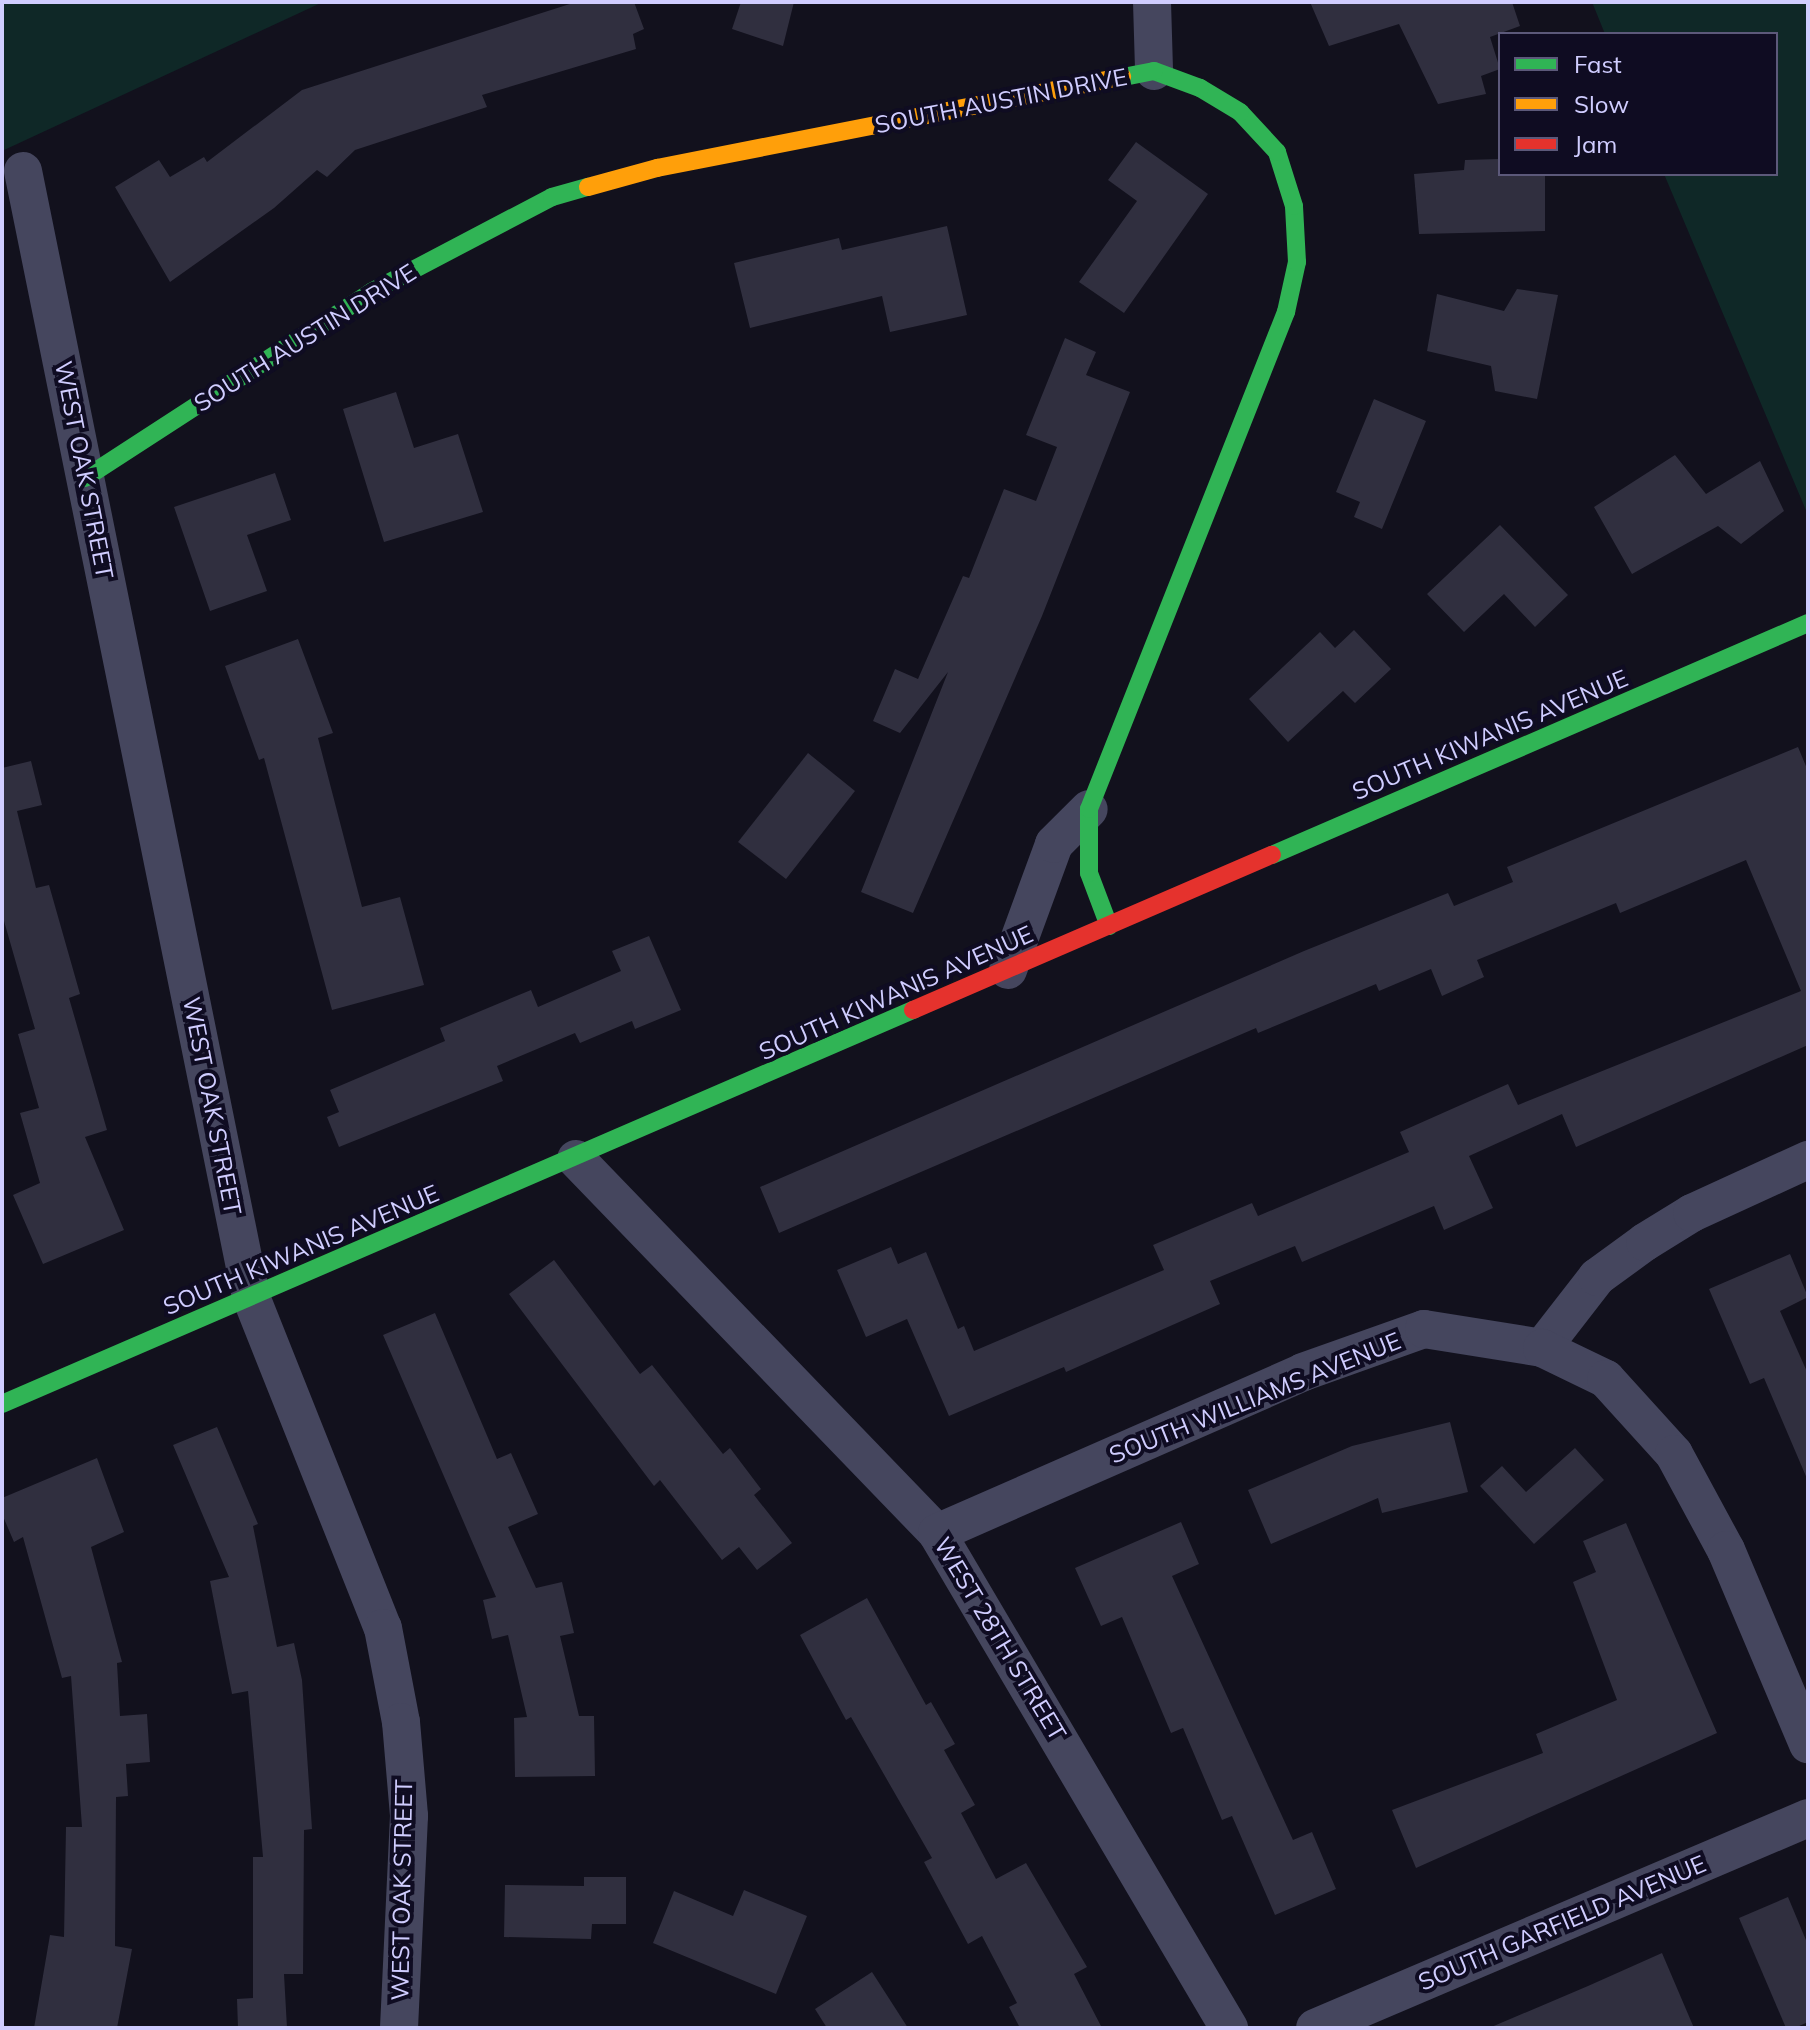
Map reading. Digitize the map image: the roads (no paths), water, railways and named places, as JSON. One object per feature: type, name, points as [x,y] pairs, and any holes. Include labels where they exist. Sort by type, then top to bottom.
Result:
[{"type":"street","points":[[1152,2],[1154,71]]},
{"type":"street","name":"SOUTH AUSTIN DRIVE","points":[[85,478],[371,292],[552,197],[657,168],[1154,71],[1200,88],[1240,112],[1277,152],[1294,206],[1297,262],[1286,312],[1089,809],[1089,873],[1109,926]]},
{"type":"street","name":"WEST OAK STREET","points":[[23,171],[251,1297],[383,1628],[401,1722],[409,1816],[399,2028]]},
{"type":"street","name":"SOUTH KIWANIS AVENUE","points":[[2,1404],[576,1159],[1808,623]]},
{"type":"street","name":"SOUTH AUSTIN DRIVE","points":[[1008,970],[1054,844],[1089,809]]},
{"type":"street","name":"WEST 28TH STREET","points":[[576,1159],[937,1533],[1229,2028]]},
{"type":"street","points":[[1542,1348],[1597,1277],[1645,1242],[1692,1213],[1808,1160]]},
{"type":"street","name":"SOUTH WILLIAMS AVENUE","points":[[937,1533],[1303,1372],[1424,1329],[1542,1348],[1606,1379],[1674,1454],[1726,1550],[1808,1744]]},
{"type":"street","name":"SOUTH GARFIELD AVENUE","points":[[1315,2028],[1808,1818]]}]
